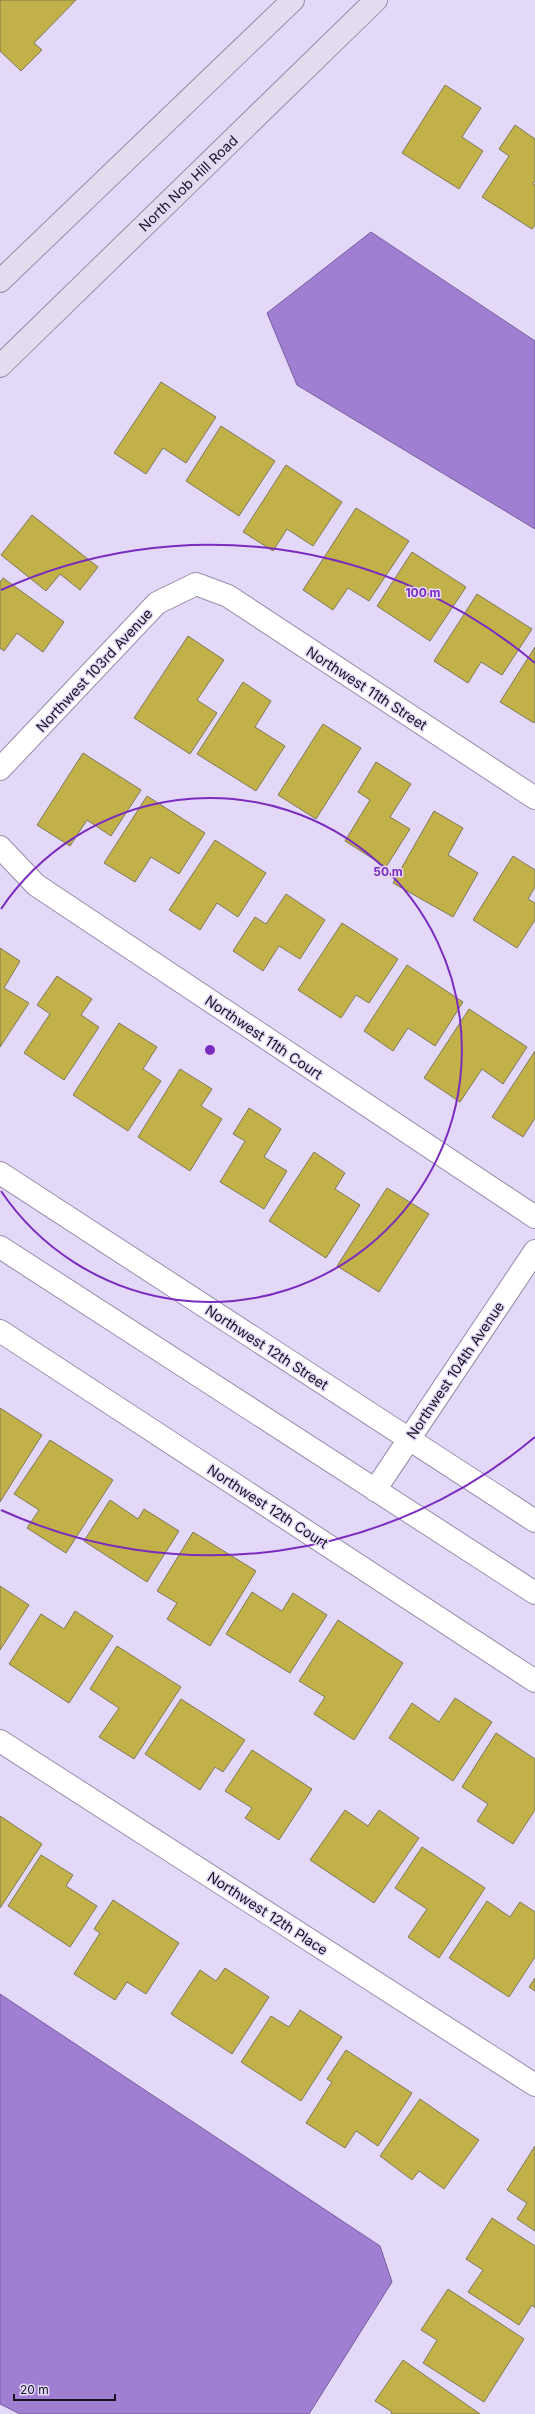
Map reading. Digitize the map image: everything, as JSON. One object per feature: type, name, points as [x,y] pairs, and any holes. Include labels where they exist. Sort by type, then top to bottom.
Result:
[{"type":"main road","points":[[0,281],[293,0]]},
{"type":"main road","name":"North Nob Hill Road","points":[[0,366],[376,0]]},
{"type":"street","name":"Northwest 103rd Avenue","points":[[0,769],[157,603],[196,584]]},
{"type":"street","name":"Northwest 11th Street","points":[[196,584],[228,596],[535,798]]},
{"type":"street","name":"Northwest 11th Court","points":[[0,847],[36,885],[535,1217]]},
{"type":"street","name":"Northwest 12th Street","points":[[0,1173],[535,1521]]},
{"type":"street","points":[[0,1248],[535,1593]]},
{"type":"street","name":"Northwest 104th Avenue","points":[[375,1490],[535,1251]]},
{"type":"street","name":"Northwest 12th Court","points":[[0,1331],[535,1681]]},
{"type":"street","name":"Northwest 12th Place","points":[[0,1741],[535,2085]]},
{"type":"shaded area","points":[[371,232],[535,341],[535,529],[297,385],[267,313]]},
{"type":"shaded area","points":[[0,1994],[380,2246],[392,2282],[309,2414],[20,2414],[0,2404]]},
{"type":"building","points":[[0,0],[76,0],[34,43],[42,50],[21,71],[0,51]]},
{"type":"building","points":[[445,85],[481,108],[462,137],[483,151],[459,189],[402,153]]},
{"type":"building","points":[[515,125],[535,139],[535,181],[533,184],[535,185],[535,225],[532,229],[482,197],[509,156],[499,149]]},
{"type":"building","points":[[161,382],[216,417],[186,463],[163,448],[146,474],[114,453]]},
{"type":"building","points":[[221,426],[275,461],[239,516],[186,481]]},
{"type":"building","points":[[286,465],[342,502],[313,546],[287,529],[273,551],[243,532]]},
{"type":"building","points":[[356,508],[409,541],[369,601],[348,588],[333,610],[303,590]]},
{"type":"building","points":[[32,515],[98,567],[80,590],[60,574],[46,591],[1,555]]},
{"type":"building","points":[[412,552],[466,587],[430,641],[377,606]]},
{"type":"building","points":[[3,578],[64,622],[43,652],[17,633],[4,651],[0,648],[0,582]]},
{"type":"building","points":[[477,594],[532,629],[502,675],[481,662],[468,683],[434,661]]},
{"type":"building","points":[[188,636],[224,660],[197,700],[217,713],[190,754],[134,718]]},
{"type":"building","points":[[535,647],[535,721],[534,723],[500,702]]},
{"type":"building","points":[[243,682],[271,701],[255,727],[285,746],[256,791],[197,754]]},
{"type":"building","points":[[323,724],[361,748],[316,819],[278,795]]},
{"type":"building","points":[[83,753],[141,790],[111,836],[87,820],[70,846],[37,825]]},
{"type":"building","points":[[376,762],[411,784],[390,817],[410,829],[386,867],[345,841],[370,800],[358,792]]},
{"type":"building","points":[[147,796],[205,833],[179,874],[151,857],[135,882],[104,863]]},
{"type":"building","points":[[434,811],[463,828],[448,855],[478,873],[453,917],[393,883]]},
{"type":"building","points":[[215,840],[266,873],[238,917],[217,903],[200,930],[169,910]]},
{"type":"building","points":[[513,856],[535,870],[535,887],[528,899],[535,903],[535,920],[517,948],[473,920]]},
{"type":"building","points":[[286,894],[325,920],[300,959],[279,946],[263,971],[233,951],[255,917],[266,924]]},
{"type":"building","points":[[342,923],[398,959],[369,1003],[356,995],[341,1018],[298,990]]},
{"type":"building","points":[[0,948],[20,961],[4,988],[29,1003],[0,1047]]},
{"type":"building","points":[[407,965],[463,1002],[435,1046],[408,1028],[393,1051],[364,1031]]},
{"type":"building","points":[[57,976],[92,999],[81,1015],[99,1027],[64,1080],[24,1053],[50,1014],[37,1005]]},
{"type":"building","points":[[469,1009],[527,1047],[503,1084],[482,1069],[460,1102],[424,1078]]},
{"type":"building","points":[[119,1023],[157,1047],[143,1069],[161,1081],[128,1131],[73,1095]]},
{"type":"building","points":[[535,1051],[535,1118],[523,1137],[492,1117]]},
{"type":"building","points":[[180,1069],[212,1089],[201,1106],[222,1119],[190,1171],[138,1137]]},
{"type":"building","points":[[249,1108],[281,1129],[264,1157],[287,1171],[264,1209],[220,1182],[245,1141],[233,1134]]},
{"type":"building","points":[[314,1152],[345,1173],[335,1189],[360,1205],[326,1258],[269,1221]]},
{"type":"building","points":[[387,1188],[429,1214],[379,1292],[337,1266]]},
{"type":"building","points":[[0,1408],[42,1435],[0,1502]]},
{"type":"building","points":[[50,1440],[113,1480],[66,1553],[27,1528],[39,1510],[14,1494]]},
{"type":"building","points":[[110,1500],[138,1519],[144,1509],[179,1531],[147,1582],[84,1541]]},
{"type":"building","points":[[193,1532],[256,1571],[210,1646],[167,1619],[177,1603],[157,1591]]},
{"type":"building","points":[[0,1586],[29,1605],[0,1650]]},
{"type":"building","points":[[252,1592],[282,1611],[293,1593],[327,1615],[290,1673],[226,1634]]},
{"type":"building","points":[[75,1611],[113,1636],[69,1703],[9,1664],[41,1614],[64,1629]]},
{"type":"building","points":[[338,1620],[403,1663],[354,1740],[314,1714],[325,1697],[299,1681]]},
{"type":"building","points":[[117,1646],[181,1687],[134,1759],[99,1737],[119,1708],[90,1689]]},
{"type":"building","points":[[455,1698],[492,1722],[453,1781],[389,1738],[412,1703],[439,1722]]},
{"type":"building","points":[[181,1699],[245,1740],[223,1772],[215,1767],[200,1790],[145,1754]]},
{"type":"building","points":[[496,1733],[535,1759],[535,1810],[513,1844],[477,1821],[488,1804],[462,1787]]},
{"type":"building","points":[[252,1750],[312,1789],[279,1840],[245,1818],[252,1808],[225,1791]]},
{"type":"building","points":[[345,1810],[368,1826],[379,1810],[419,1838],[374,1903],[310,1860]]},
{"type":"building","points":[[0,1816],[42,1844],[0,1908]]},
{"type":"building","points":[[422,1847],[485,1888],[439,1958],[408,1937],[427,1909],[395,1888]]},
{"type":"building","points":[[41,1855],[73,1875],[66,1886],[97,1906],[70,1947],[8,1906]]},
{"type":"building","points":[[113,1900],[179,1943],[146,1994],[127,1982],[115,2000],[74,1974],[100,1933],[94,1929]]},
{"type":"building","points":[[487,1901],[510,1917],[520,1902],[535,1912],[535,1957],[509,1997],[449,1958]]},
{"type":"building","points":[[225,1968],[269,1997],[232,2054],[171,2014],[200,1970],[216,1981]]},
{"type":"building","points":[[535,1978],[535,1991],[529,1987]]},
{"type":"building","points":[[300,2010],[342,2037],[301,2101],[241,2062],[271,2016],[289,2027]]},
{"type":"building","points":[[346,2050],[412,2093],[378,2146],[356,2131],[345,2148],[306,2123],[332,2082],[327,2079]]},
{"type":"building","points":[[420,2099],[479,2140],[444,2189],[419,2171],[412,2180],[380,2156]]},
{"type":"building","points":[[535,2146],[535,2231],[517,2219],[527,2203],[507,2190]]},
{"type":"building","points":[[492,2218],[535,2246],[535,2308],[532,2305],[519,2325],[468,2292],[483,2270],[466,2259]]},
{"type":"building","points":[[448,2289],[524,2339],[484,2402],[423,2363],[437,2340],[421,2330]]},
{"type":"building","points":[[403,2360],[480,2414],[391,2414],[392,2412],[375,2401]]}]
